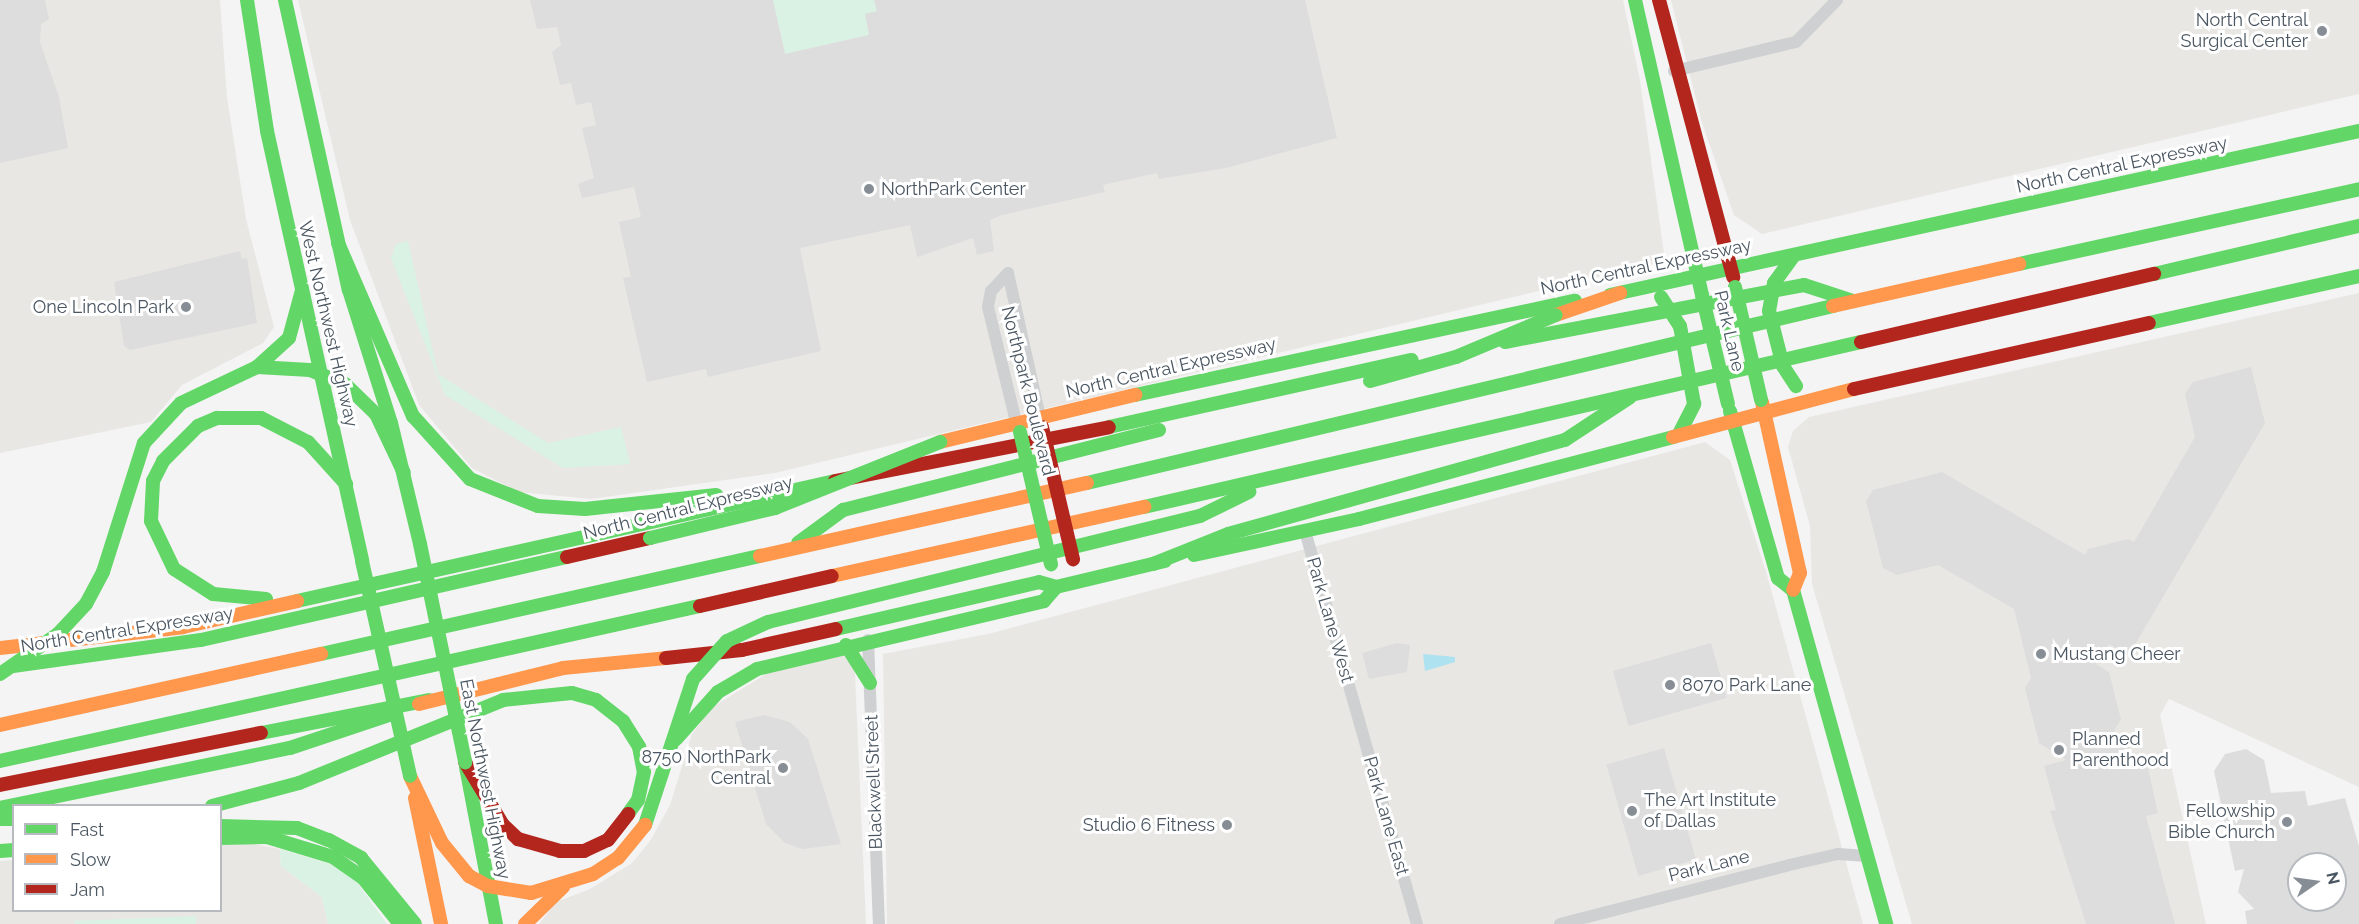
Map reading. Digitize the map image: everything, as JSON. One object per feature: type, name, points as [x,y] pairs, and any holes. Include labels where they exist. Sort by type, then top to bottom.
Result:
[{"type":"main road","name":"West Northwest Highway","points":[[247,0],[267,131],[410,776]]},
{"type":"main road","name":"West Northwest Highway","points":[[285,0],[338,243],[404,473],[440,640]]},
{"type":"main road","name":"Park Lane","points":[[1659,0],[1674,71],[1731,267],[1763,406],[1800,573],[1793,590]]},
{"type":"main road","points":[[1636,4],[1653,33],[1658,58],[1674,71]]},
{"type":"main road","name":"Park Lane","points":[[1636,4],[1732,420],[1778,578],[1793,590],[1886,924]]},
{"type":"main road","name":"North Central Expressway","points":[[0,667],[201,640],[650,538],[775,508],[940,442],[1041,422],[1282,360],[1620,293],[1698,274],[2359,131]]},
{"type":"main road","points":[[0,725],[1368,420],[1854,301],[2359,189]]},
{"type":"main road","points":[[0,761],[1279,477],[1642,390],[2359,226]]},
{"type":"main road","points":[[338,243],[413,416],[446,459],[490,491],[538,506],[585,509],[800,487]]},
{"type":"main road","points":[[1794,255],[1774,283],[1769,311],[1783,366],[1796,386],[1819,398]]},
{"type":"main road","points":[[0,785],[429,700],[563,668],[742,650],[1039,582],[1056,587],[1305,531],[1732,420],[1763,406],[1819,398],[2359,276]]},
{"type":"main road","points":[[0,648],[160,631],[800,487],[1804,285],[1854,301]]},
{"type":"main road","points":[[1649,286],[1661,297],[1680,326],[1694,404],[1679,434]]},
{"type":"main road","points":[[0,674],[58,634],[87,604],[103,572],[144,442],[182,403],[257,366],[289,338],[302,290]]},
{"type":"main road","points":[[790,549],[843,510],[1370,381],[1456,357],[1556,315],[1620,293]]},
{"type":"main road","points":[[257,366],[321,373],[345,384],[368,403],[404,473]]},
{"type":"main road","points":[[1153,564],[1228,534],[1565,440],[1642,390]]},
{"type":"main road","points":[[341,589],[272,599],[213,594],[174,568],[160,548],[150,498],[158,471],[177,442],[198,426],[237,416],[261,418],[308,442],[346,484]]},
{"type":"main road","name":"Northpark Boulevard","points":[[1041,422],[1073,559],[1074,583]]},
{"type":"main road","name":"Northpark Boulevard","points":[[1018,427],[1056,587]]},
{"type":"main road","points":[[410,776],[447,851],[469,876],[488,886],[531,892],[566,884],[618,858],[644,827],[693,679],[727,641],[747,630],[824,609],[1200,516],[1279,477]]},
{"type":"main road","points":[[672,743],[735,680],[756,669],[846,645],[1044,601],[1056,587]]},
{"type":"main road","name":"East Northwest Highway","points":[[440,640],[496,924]]},
{"type":"main road","points":[[846,645],[870,683]]},
{"type":"main road","points":[[220,804],[299,783],[503,700],[532,694],[572,693],[596,700],[623,721],[639,747],[644,772],[638,800],[608,840],[584,851],[561,851],[518,839],[503,825],[465,762]]},
{"type":"main road","points":[[19,804],[290,748],[429,700]]},
{"type":"main road","points":[[410,776],[441,924]]},
{"type":"main road","points":[[222,826],[297,828],[329,840],[361,858],[389,886],[415,924]]},
{"type":"main road","points":[[222,838],[267,837],[333,857],[364,879],[400,924]]},
{"type":"main road","points":[[525,924],[566,884]]},
{"type":"street","points":[[1674,71],[1796,42],[1837,0]]},
{"type":"street","name":"Northpark Boulevard","points":[[1018,427],[988,307],[991,291],[1008,273],[1041,422]]},
{"type":"street","name":"Park Lane West","points":[[1305,531],[1356,708]]},
{"type":"street","name":"Blackwell Street","points":[[868,640],[879,924]]},
{"type":"street","name":"Park Lane East","points":[[1356,708],[1417,924]]},
{"type":"street","name":"Park Lane","points":[[1560,924],[1838,854],[1868,856]]},
{"type":"shaded area","points":[[0,0],[220,0],[227,97],[246,219],[274,327],[263,343],[182,385],[151,422],[0,453]]},
{"type":"shaded area","points":[[298,0],[1623,0],[1640,80],[1665,261],[775,473],[591,499],[518,492],[472,468],[419,405],[350,220]]},
{"type":"shaded area","points":[[1671,0],[2359,0],[2359,94],[1762,234],[1734,215],[1702,123]]},
{"type":"shaded area","points":[[2359,293],[2359,787],[2169,699],[2160,715],[2206,924],[1912,924],[1812,584],[1810,526],[1788,447],[1793,431],[1809,417]]},
{"type":"shaded area","points":[[1705,442],[1730,460],[1767,575],[1863,924],[887,924],[883,654],[988,634]]},
{"type":"shaded area","points":[[839,652],[852,659],[855,674],[866,924],[539,924],[556,902],[590,889],[632,863],[650,841],[670,805],[692,734],[714,706],[774,669]]},
{"type":"shaded area","points":[[247,843],[280,849],[281,866],[322,897],[328,924],[0,924],[0,861],[12,860],[12,912],[222,912],[222,845]]},
{"type":"green space","points":[[773,0],[874,0],[877,11],[865,14],[869,35],[785,54]]},
{"type":"green space","points":[[408,241],[438,374],[548,443],[621,427],[630,464],[563,468],[445,395],[391,258],[396,244]]},
{"type":"green space","points":[[280,849],[333,865],[356,881],[387,924],[328,924],[322,897],[281,866]]},
{"type":"green space","points":[[196,916],[196,924],[75,924],[75,921]]},
{"type":"water","points":[[1423,654],[1455,657],[1455,662],[1425,671]]},
{"type":"building","points":[[0,0],[45,0],[49,19],[41,24],[40,42],[59,97],[68,148],[0,163]]},
{"type":"building","name":"NorthPark Center","points":[[530,0],[773,0],[785,54],[869,35],[865,14],[877,11],[874,0],[1305,0],[1337,138],[1226,168],[1159,179],[1157,173],[1103,185],[1105,192],[1002,215],[990,220],[994,251],[977,255],[973,238],[917,257],[910,225],[800,248],[821,351],[708,377],[706,369],[647,382],[623,278],[631,277],[619,222],[641,217],[634,187],[582,198],[578,184],[594,178],[582,128],[596,125],[591,102],[576,105],[571,83],[560,85],[552,52],[561,45],[557,27],[537,29]]},
{"type":"building","name":"One Lincoln Park","points":[[240,251],[242,259],[247,258],[257,323],[130,350],[124,346],[114,282]]},
{"type":"building","points":[[2251,367],[2265,423],[2129,655],[2109,644],[2096,664],[2109,672],[2121,719],[2114,731],[2128,745],[2134,767],[2147,764],[2158,813],[2146,816],[2175,924],[2086,924],[2050,811],[2056,810],[2044,766],[2066,760],[2039,743],[2025,688],[2031,678],[2014,609],[1938,565],[1897,575],[1883,568],[1866,501],[1873,490],[1942,472],[2085,555],[2088,549],[2128,539],[2134,542],[2195,437],[2185,394],[2193,382]]},
{"type":"building","points":[[1397,643],[1410,645],[1407,672],[1369,679],[1362,653]]},
{"type":"building","name":"8070 Park Lane","points":[[1711,643],[1727,698],[1629,726],[1613,671]]},
{"type":"building","name":"8750 NorthPark Central","points":[[764,715],[790,722],[808,739],[841,844],[803,849],[785,843],[766,824],[735,722]]},
{"type":"building","points":[[1664,748],[1696,860],[1638,876],[1606,765]]},
{"type":"building","name":"Fellowship Bible Church","points":[[2246,749],[2264,760],[2271,793],[2305,791],[2308,806],[2345,798],[2359,846],[2359,924],[2247,924],[2245,911],[2254,909],[2238,892],[2244,869],[2235,871],[2214,771],[2225,754]]},
{"type":"traffic: fast","points":[[247,0],[267,131],[362,561]]},
{"type":"traffic: fast","points":[[285,0],[349,290],[391,423],[420,544]]},
{"type":"traffic: fast","points":[[1635,0],[1702,295]]},
{"type":"traffic: fast","points":[[1610,295],[2359,131]]},
{"type":"traffic: fast","points":[[2019,264],[2359,189]]},
{"type":"traffic: fast","points":[[2154,274],[2359,226]]},
{"type":"traffic: fast","points":[[338,243],[413,416],[470,479],[538,506],[585,509],[716,495]]},
{"type":"traffic: fast","points":[[1774,283],[1794,255]]},
{"type":"traffic: fast","points":[[2149,323],[2359,276]]},
{"type":"traffic: fast","points":[[1774,283],[1769,311],[1783,366],[1796,386]]},
{"type":"traffic: fast","points":[[1505,342],[1804,285],[1853,301]]},
{"type":"traffic: fast","points":[[1735,287],[1761,400]]},
{"type":"traffic: fast","points":[[103,572],[144,443],[181,403],[257,367],[289,338],[302,290]]},
{"type":"traffic: fast","points":[[1702,295],[1728,404]]},
{"type":"traffic: fast","points":[[1661,297],[1680,326],[1694,404]]},
{"type":"traffic: fast","points":[[1135,395],[1575,301]]},
{"type":"traffic: fast","points":[[1087,483],[1833,306]]},
{"type":"traffic: fast","points":[[1370,381],[1456,357],[1556,315]]},
{"type":"traffic: fast","points":[[1144,507],[1861,342]]},
{"type":"traffic: fast","points":[[1109,427],[1412,360]]},
{"type":"traffic: fast","points":[[257,367],[310,370],[345,384],[376,414],[404,473]]},
{"type":"traffic: fast","points":[[1153,564],[1228,534],[1565,440],[1629,398]]},
{"type":"traffic: fast","points":[[1679,434],[1694,404]]},
{"type":"traffic: fast","points":[[1730,411],[1778,578],[1793,590],[1886,924]]},
{"type":"traffic: fast","points":[[266,599],[213,594],[174,569],[151,521],[153,481],[163,461],[198,426],[217,418],[261,418],[308,442],[346,484]]},
{"type":"traffic: fast","points":[[798,543],[843,510],[1159,430]]},
{"type":"traffic: fast","points":[[1020,432],[1051,564]]},
{"type":"traffic: fast","points":[[1194,555],[1359,519],[1673,437]]},
{"type":"traffic: fast","points":[[650,538],[775,508],[940,442]]},
{"type":"traffic: fast","points":[[297,601],[835,481]]},
{"type":"traffic: fast","points":[[768,622],[1200,516],[1249,492]]},
{"type":"traffic: fast","points":[[420,544],[465,762]]},
{"type":"traffic: fast","points":[[321,654],[760,556]]},
{"type":"traffic: fast","points":[[13,666],[201,640],[567,557]]},
{"type":"traffic: fast","points":[[362,561],[410,776]]},
{"type":"traffic: fast","points":[[836,629],[1039,582],[1056,587],[1165,561]]},
{"type":"traffic: fast","points":[[0,674],[58,634],[86,604],[103,572]]},
{"type":"traffic: fast","points":[[676,739],[718,692],[757,669],[1044,601],[1056,587]]},
{"type":"traffic: fast","points":[[0,761],[700,606]]},
{"type":"traffic: fast","points":[[693,679],[727,641],[768,622]]},
{"type":"traffic: fast","points":[[846,645],[870,683]]},
{"type":"traffic: fast","points":[[672,743],[693,679]]},
{"type":"traffic: fast","points":[[220,804],[299,783],[503,700],[572,693],[596,700],[623,721],[639,747],[644,772],[638,800],[628,814]]},
{"type":"traffic: fast","points":[[261,733],[429,700]]},
{"type":"traffic: fast","points":[[19,804],[290,748],[392,714]]},
{"type":"traffic: fast","points":[[645,825],[672,743]]},
{"type":"traffic: fast","points":[[466,767],[496,924]]},
{"type":"traffic: fast","points":[[0,808],[12,806]]},
{"type":"traffic: fast","points":[[0,819],[12,819]]},
{"type":"traffic: fast","points":[[222,826],[297,828],[329,840],[361,858],[415,924]]},
{"type":"traffic: fast","points":[[222,838],[267,837],[333,857],[364,879],[400,924]]},
{"type":"traffic: fast","points":[[0,851],[12,850]]},
{"type":"traffic: slow","points":[[1833,306],[2019,264]]},
{"type":"traffic: slow","points":[[1556,315],[1620,293]]},
{"type":"traffic: slow","points":[[1673,437],[1854,389]]},
{"type":"traffic: slow","points":[[940,442],[1135,395]]},
{"type":"traffic: slow","points":[[1762,402],[1800,573],[1793,590]]},
{"type":"traffic: slow","points":[[760,556],[1087,483]]},
{"type":"traffic: slow","points":[[832,576],[1144,507]]},
{"type":"traffic: slow","points":[[0,648],[183,627],[297,601]]},
{"type":"traffic: slow","points":[[0,725],[321,654]]},
{"type":"traffic: slow","points":[[419,704],[563,668],[666,658]]},
{"type":"traffic: slow","points":[[410,776],[442,843],[469,876],[488,886],[531,893],[593,874],[618,858],[645,825]]},
{"type":"traffic: slow","points":[[415,798],[441,924]]},
{"type":"traffic: slow","points":[[525,924],[563,887]]},
{"type":"traffic: jam","points":[[1659,0],[1733,277]]},
{"type":"traffic: jam","points":[[1861,342],[2154,274]]},
{"type":"traffic: jam","points":[[1854,389],[2149,323]]},
{"type":"traffic: jam","points":[[1042,427],[1073,559]]},
{"type":"traffic: jam","points":[[835,481],[1109,427]]},
{"type":"traffic: jam","points":[[567,557],[650,538]]},
{"type":"traffic: jam","points":[[700,606],[832,576]]},
{"type":"traffic: jam","points":[[666,658],[742,650],[836,629]]},
{"type":"traffic: jam","points":[[0,785],[261,733]]},
{"type":"traffic: jam","points":[[465,762],[503,825],[518,839],[560,851],[584,851],[608,840],[628,814]]},
{"type":"place","name":"North Central Surgical Center","points":[[2322,31]]},
{"type":"place","name":"NorthPark Center","points":[[869,189]]},
{"type":"place","name":"One Lincoln Park","points":[[186,307]]},
{"type":"place","name":"Mustang Cheer","points":[[2041,654]]},
{"type":"place","name":"8070 Park Lane","points":[[1670,685]]},
{"type":"place","name":"Planned Parenthood","points":[[2059,750]]},
{"type":"place","name":"8750 NorthPark Central","points":[[783,768]]},
{"type":"place","name":"The Art Institute of Dallas","points":[[1632,811]]},
{"type":"place","name":"Fellowship Bible Church","points":[[2287,822]]},
{"type":"place","name":"Studio 6 Fitness","points":[[1227,825]]}]
